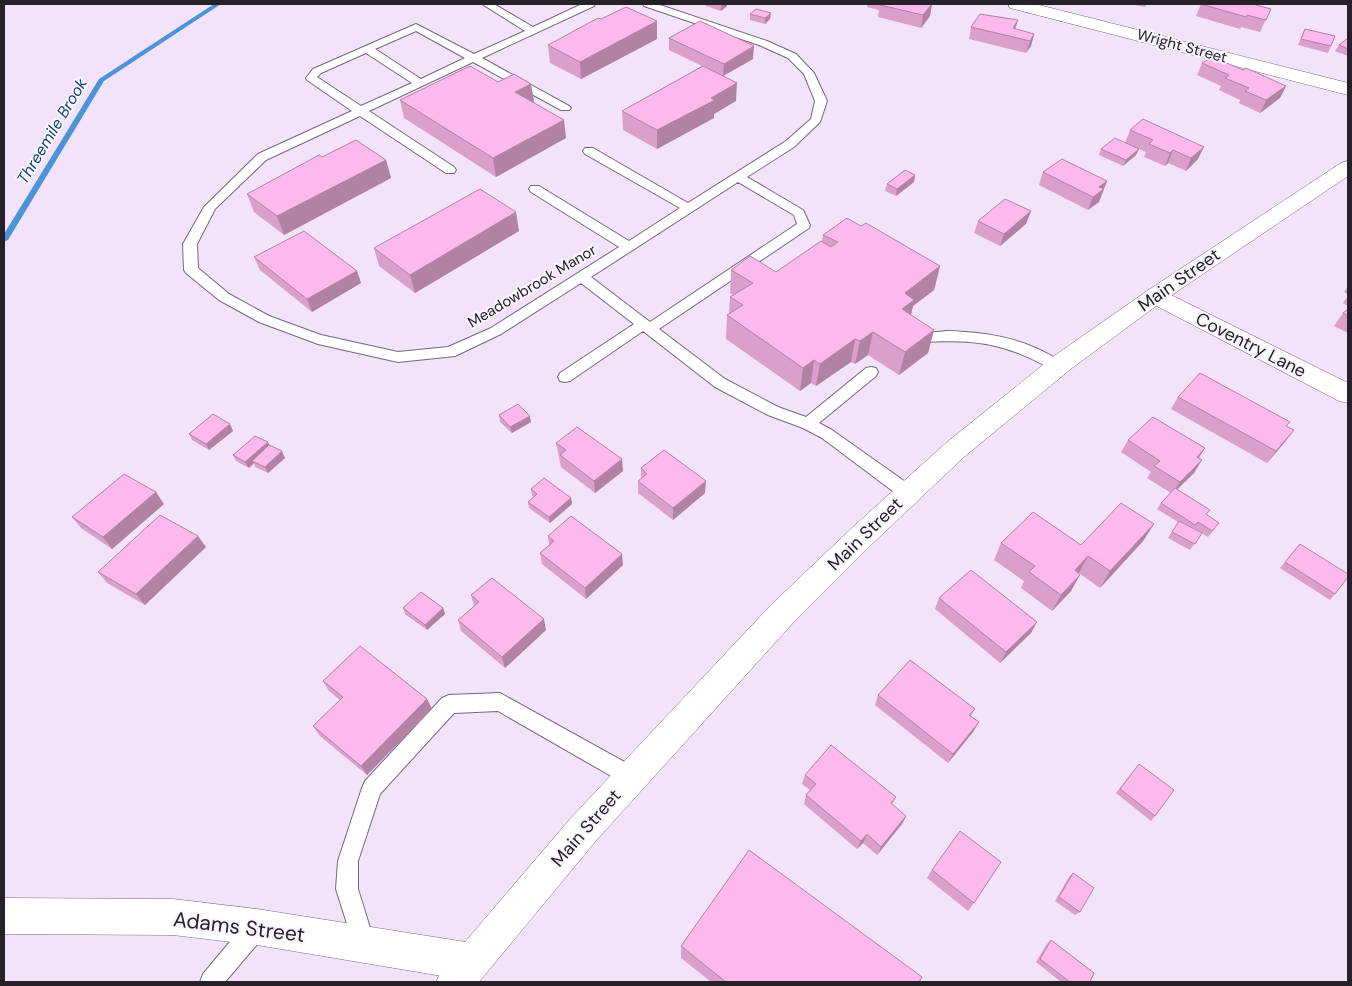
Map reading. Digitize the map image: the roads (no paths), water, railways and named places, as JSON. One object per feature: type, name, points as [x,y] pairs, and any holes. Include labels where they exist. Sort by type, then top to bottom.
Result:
[{"type":"main road","name":"Wright Street","points":[[1016,4],[1348,89]]},
{"type":"main road","name":"Main Street","points":[[463,972],[582,831],[782,614],[955,450],[1058,366],[1154,296],[1348,167]]},
{"type":"main road","name":"Coventry Lane","points":[[1154,296],[1348,394]]},
{"type":"main road","name":"Adams Street","points":[[4,916],[173,917],[256,927],[364,944],[463,972]]},
{"type":"lane","points":[[487,4],[533,31]]},
{"type":"lane","name":"Meadowbrook Manor","points":[[590,4],[262,157],[210,207],[190,244],[191,270],[224,297],[264,319],[318,339],[398,357],[450,352],[496,331],[790,144],[816,120],[821,101],[809,73],[792,56],[764,43],[648,4]]},
{"type":"lane","points":[[450,170],[311,78],[317,71],[416,27],[475,57],[565,108]]},
{"type":"lane","points":[[367,49],[420,83]]},
{"type":"lane","points":[[589,151],[688,208]]},
{"type":"lane","points":[[566,377],[804,225],[799,213],[738,177]]},
{"type":"lane","points":[[535,189],[628,246]]},
{"type":"lane","points":[[581,276],[720,383],[773,411],[808,424],[827,434],[908,493]]},
{"type":"lane","points":[[922,338],[954,335],[986,338],[1024,348],[1058,366]]},
{"type":"lane","points":[[808,424],[871,372]]},
{"type":"lane","points":[[364,944],[347,889],[348,861],[372,788],[449,704],[500,702],[632,777]]},
{"type":"lane","points":[[211,982],[256,927]]},
{"type":"waterway","name":"Threemile Brook","points":[[4,240],[101,80],[218,4]]}]
